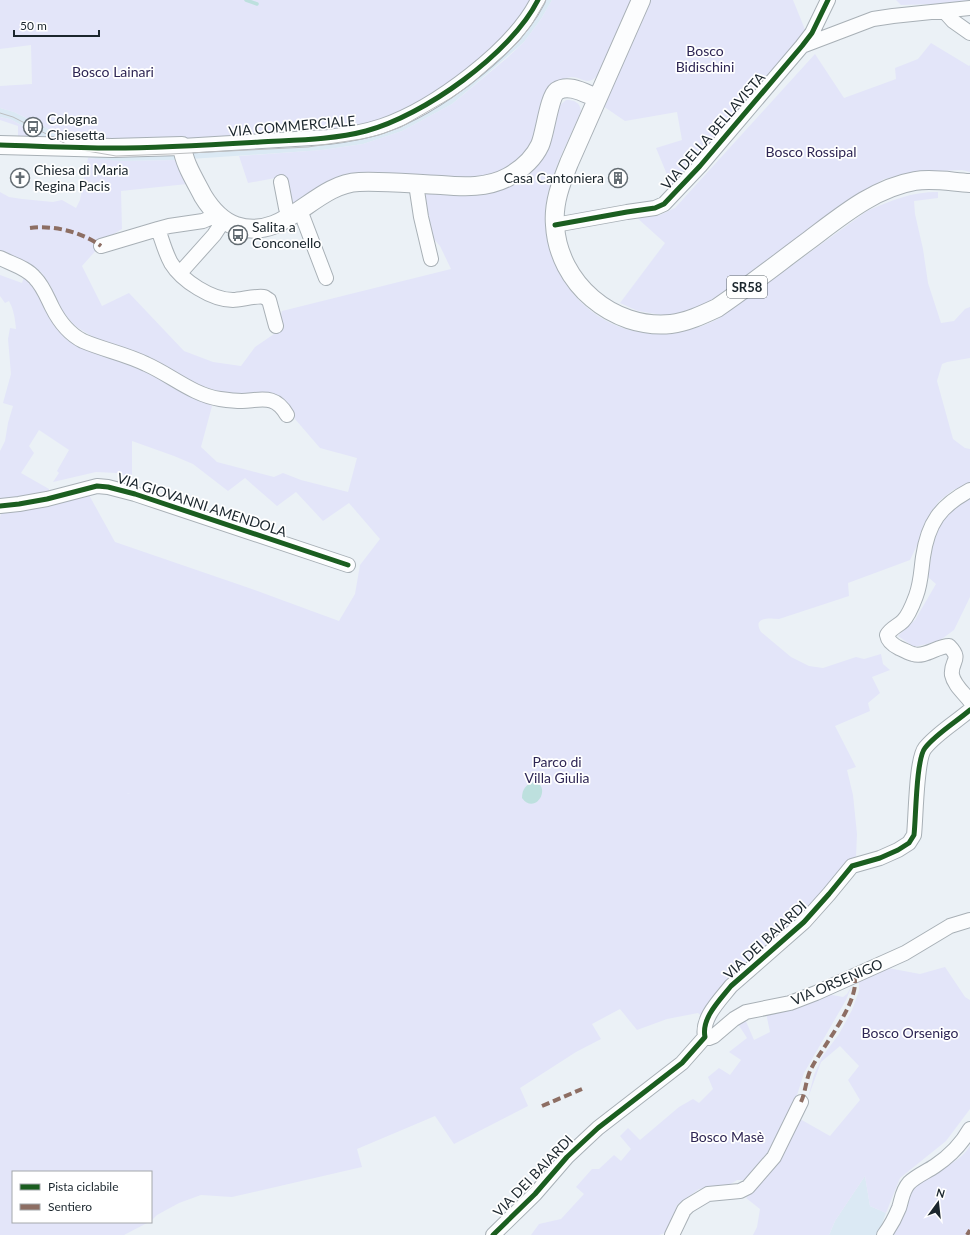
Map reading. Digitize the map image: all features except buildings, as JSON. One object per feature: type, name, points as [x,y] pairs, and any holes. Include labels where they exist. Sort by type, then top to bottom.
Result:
[{"type":"main road","name":"SR58","points":[[641,0],[560,185],[554,225],[559,246],[567,268],[576,283],[588,296],[617,315],[634,321],[655,324],[672,324],[698,317],[717,308],[865,200],[880,193],[915,181],[936,180],[970,183]]},
{"type":"main road","points":[[182,146],[183,154],[188,167],[208,204],[221,218],[241,227],[257,229],[272,226],[295,214],[336,188],[351,183],[379,182],[462,187],[479,186],[507,178],[529,162],[536,154],[544,134],[553,97],[557,92],[566,88],[574,89],[597,98]]},
{"type":"main road","name":"VIA COMMERCIALE","points":[[0,145],[112,148],[182,146]]},
{"type":"street","name":"VIA COMMERCIALE","points":[[182,146],[328,137],[350,134],[382,126],[405,117],[449,90],[496,53],[518,31],[538,0]]},
{"type":"street","name":"VIA DELLA BELLAVISTA","points":[[554,225],[655,208],[664,204],[700,166],[802,46],[812,32],[828,0]]},
{"type":"street","points":[[802,46],[873,19],[970,8]]},
{"type":"street","points":[[944,11],[953,21],[970,32]]},
{"type":"street","points":[[281,182],[286,208],[295,214],[326,278]]},
{"type":"street","points":[[416,184],[430,259]]},
{"type":"street","points":[[101,246],[169,226],[221,218]]},
{"type":"street","points":[[180,272],[214,235],[221,218]]},
{"type":"street","points":[[158,229],[165,251],[172,264],[196,286],[217,297],[235,300],[263,296],[269,300],[276,326]]},
{"type":"street","points":[[0,258],[34,276],[62,324],[75,337],[100,348],[144,363],[205,395],[220,399],[241,401],[258,399],[273,401],[279,405],[287,415]]},
{"type":"street","name":"VIA GIOVANNI AMENDOLA","points":[[0,506],[47,499],[97,486],[108,487],[134,494],[348,565]]},
{"type":"street","points":[[970,490],[950,501],[936,519],[924,549],[920,583],[916,597],[903,621],[890,630],[887,635],[888,639],[894,645],[914,655],[924,654],[942,646],[949,646],[954,651],[956,659],[952,674],[956,684],[970,701]]},
{"type":"street","name":"VIA DEI BAIARDI","points":[[493,1235],[535,1194],[567,1157],[598,1128],[682,1064],[705,1037],[705,1023],[731,986],[804,922],[830,894],[852,866],[880,858],[910,844],[914,836],[919,770],[924,749],[970,710]]},
{"type":"street","name":"VIA ORSENIGO","points":[[705,1037],[709,1038],[714,1036],[734,1019],[746,1012],[790,1003],[816,993],[905,953],[950,926],[970,920]]},
{"type":"street","points":[[672,1235],[684,1210],[688,1206],[708,1194],[740,1191],[748,1187],[774,1157],[801,1102]]},
{"type":"street","points":[[884,1235],[900,1207],[903,1191],[918,1175],[935,1166],[954,1151],[962,1143],[970,1129]]},
{"type":"shaded area","points":[[541,0],[552,0],[541,19],[524,42],[452,104],[402,131],[363,144],[322,150],[190,159],[189,150]]},
{"type":"shaded area","points":[[0,108],[14,112],[67,138],[54,143],[10,119],[0,117]]},
{"type":"shaded area","points":[[176,150],[178,160],[100,160],[79,155]]},
{"type":"shaded area","points":[[535,782],[540,785],[542,794],[540,799],[536,802],[532,804],[527,803],[522,798],[523,792],[525,787]]},
{"type":"shaded area","points":[[865,1176],[870,1206],[886,1213],[879,1232],[877,1235],[829,1235],[835,1221]]},
{"type":"green space","name":"Bosco Lainari","points":[[0,0],[532,0],[499,43],[460,74],[424,99],[391,116],[348,130],[188,141],[67,138],[14,112],[0,108],[0,86],[32,84],[31,45],[0,49]]},
{"type":"green space","points":[[552,0],[631,0],[598,75],[594,79],[588,81],[571,77],[553,84],[530,148],[518,162],[492,176],[477,178],[373,175],[293,206],[286,176],[248,183],[239,156],[322,150],[363,144],[402,131],[452,104],[524,42],[541,19]]},
{"type":"green space","name":"Bosco Bidischini","points":[[648,0],[793,0],[806,32],[673,189],[656,148],[682,140],[677,112],[625,121],[603,106]]},
{"type":"green space","points":[[896,0],[970,1],[967,3],[901,5]]},
{"type":"green space","name":"Bosco Rossipal","points":[[931,43],[969,66],[970,65],[970,172],[962,170],[919,172],[884,179],[860,194],[733,290],[696,310],[668,316],[638,311],[620,303],[665,243],[635,216],[660,215],[675,208],[815,54],[844,98],[896,79],[895,68],[918,59]]},
{"type":"green space","name":"Parco di Villa Giulia","points":[[566,100],[576,102],[581,111],[558,163],[549,190],[545,217],[549,247],[555,264],[568,287],[584,305],[603,319],[624,328],[646,333],[670,333],[694,329],[718,319],[867,211],[902,197],[919,193],[938,192],[938,198],[914,201],[915,214],[923,249],[928,283],[941,323],[954,321],[965,309],[970,307],[970,358],[942,364],[937,381],[953,439],[965,448],[970,449],[970,483],[953,490],[938,502],[910,560],[848,583],[849,596],[779,619],[771,618],[763,620],[760,621],[759,624],[761,632],[791,657],[809,666],[823,668],[856,657],[864,659],[881,654],[883,664],[890,670],[872,677],[880,693],[868,703],[870,711],[835,726],[856,767],[847,770],[853,795],[857,834],[856,857],[850,860],[812,907],[705,1019],[698,1013],[667,1019],[637,1030],[620,1009],[592,1024],[601,1039],[576,1052],[520,1088],[528,1106],[454,1144],[435,1116],[357,1149],[362,1167],[232,1197],[201,1195],[179,1203],[157,1215],[152,1220],[152,1171],[12,1171],[12,1223],[147,1223],[124,1235],[0,1235],[0,517],[2,511],[89,495],[115,542],[339,621],[355,594],[360,565],[380,539],[349,503],[323,521],[296,492],[277,506],[245,478],[228,491],[193,464],[132,441],[132,477],[117,473],[96,472],[53,482],[59,473],[57,471],[69,450],[39,430],[29,446],[34,453],[21,473],[49,489],[49,493],[0,502],[0,451],[5,441],[13,406],[3,403],[11,374],[8,339],[10,328],[16,329],[11,304],[9,301],[5,303],[0,296],[0,275],[22,283],[26,272],[55,318],[136,363],[182,391],[212,406],[201,447],[217,462],[274,477],[283,473],[301,480],[348,492],[357,458],[320,448],[276,397],[259,394],[223,393],[197,384],[133,351],[93,337],[75,326],[62,311],[51,287],[41,272],[24,261],[0,251],[0,192],[9,197],[22,199],[53,202],[62,200],[76,208],[80,200],[88,158],[120,161],[178,160],[187,184],[121,191],[122,229],[107,238],[82,266],[102,306],[129,293],[184,351],[213,362],[241,366],[255,347],[277,332],[282,311],[451,269],[440,246],[431,236],[423,192],[453,195],[474,195],[515,183],[523,178],[532,171],[546,153],[553,136],[559,106]]},
{"type":"green space","points":[[0,117],[10,119],[54,143],[18,141],[18,126],[0,120]]},
{"type":"green space","points":[[970,498],[970,597],[954,630],[939,641],[914,647],[898,636],[915,620],[936,584],[928,577],[933,545],[943,516]]},
{"type":"green space","name":"Bosco Orsenigo","points":[[945,967],[965,997],[970,1000],[970,1109],[946,1141],[900,1178],[886,1213],[870,1206],[865,1176],[835,1221],[829,1235],[753,1235],[757,1227],[760,1209],[746,1198],[756,1189],[779,1160],[800,1119],[830,1136],[860,1100],[848,1080],[859,1066],[840,1046],[821,1062],[808,1098],[814,1075],[822,1057],[839,1034],[852,1010],[859,991],[859,977],[888,968],[920,974]]},
{"type":"green space","name":"Bosco Masè","points":[[852,985],[846,1000],[804,1073],[793,1108],[780,1135],[760,1167],[746,1180],[737,1180],[729,1185],[699,1189],[677,1205],[668,1232],[659,1235],[531,1235],[539,1224],[561,1219],[584,1194],[576,1187],[592,1169],[599,1169],[614,1155],[621,1161],[631,1149],[620,1136],[628,1128],[640,1140],[679,1107],[693,1099],[699,1103],[713,1089],[708,1077],[719,1068],[730,1075],[741,1060],[729,1052],[747,1038],[738,1024],[745,1019],[754,1040],[770,1032],[766,1013],[827,994],[843,997],[847,994]]},
{"type":"green space","points":[[970,1146],[970,1235],[892,1235],[905,1203],[915,1187],[928,1176],[958,1159]]},
{"type":"waterway","points":[[246,0],[257,4]]},
{"type":"tram line","points":[[0,113],[13,117],[72,147],[116,156],[308,147],[362,139],[401,127],[451,98],[470,85],[519,41],[532,24],[546,0]]},
{"type":"marked path","points":[[30,228],[49,228],[77,233],[101,246]]},
{"type":"marked path","points":[[801,1102],[810,1071],[847,1009],[855,985],[854,975]]},
{"type":"marked path","points":[[542,1106],[582,1089]]},
{"type":"marked path","points":[[967,1235],[970,1230]]},
{"type":"cycle path","points":[[0,145],[98,148],[167,147],[313,139],[366,131],[389,123],[413,112],[463,80],[487,61],[508,41],[525,21],[538,0]]},
{"type":"cycle path","points":[[555,225],[655,208],[664,204],[700,166],[802,46],[812,33],[828,0]]},
{"type":"cycle path","points":[[0,506],[47,499],[97,486],[108,487],[135,494],[348,565]]},
{"type":"cycle path","points":[[493,1235],[535,1194],[567,1157],[598,1128],[682,1063],[705,1037],[706,1023],[712,1010],[731,986],[804,922],[852,866],[880,858],[909,843],[914,835],[918,776],[922,754],[925,748],[935,738],[970,710]]},
{"type":"place","name":"Cologna Chiesetta","points":[[33,127]]},
{"type":"place","name":"Chiesa di Maria Regina Pacis","points":[[20,178]]},
{"type":"place","name":"Casa Cantoniera","points":[[618,178]]},
{"type":"place","name":"Salita a Conconello","points":[[238,235]]}]
